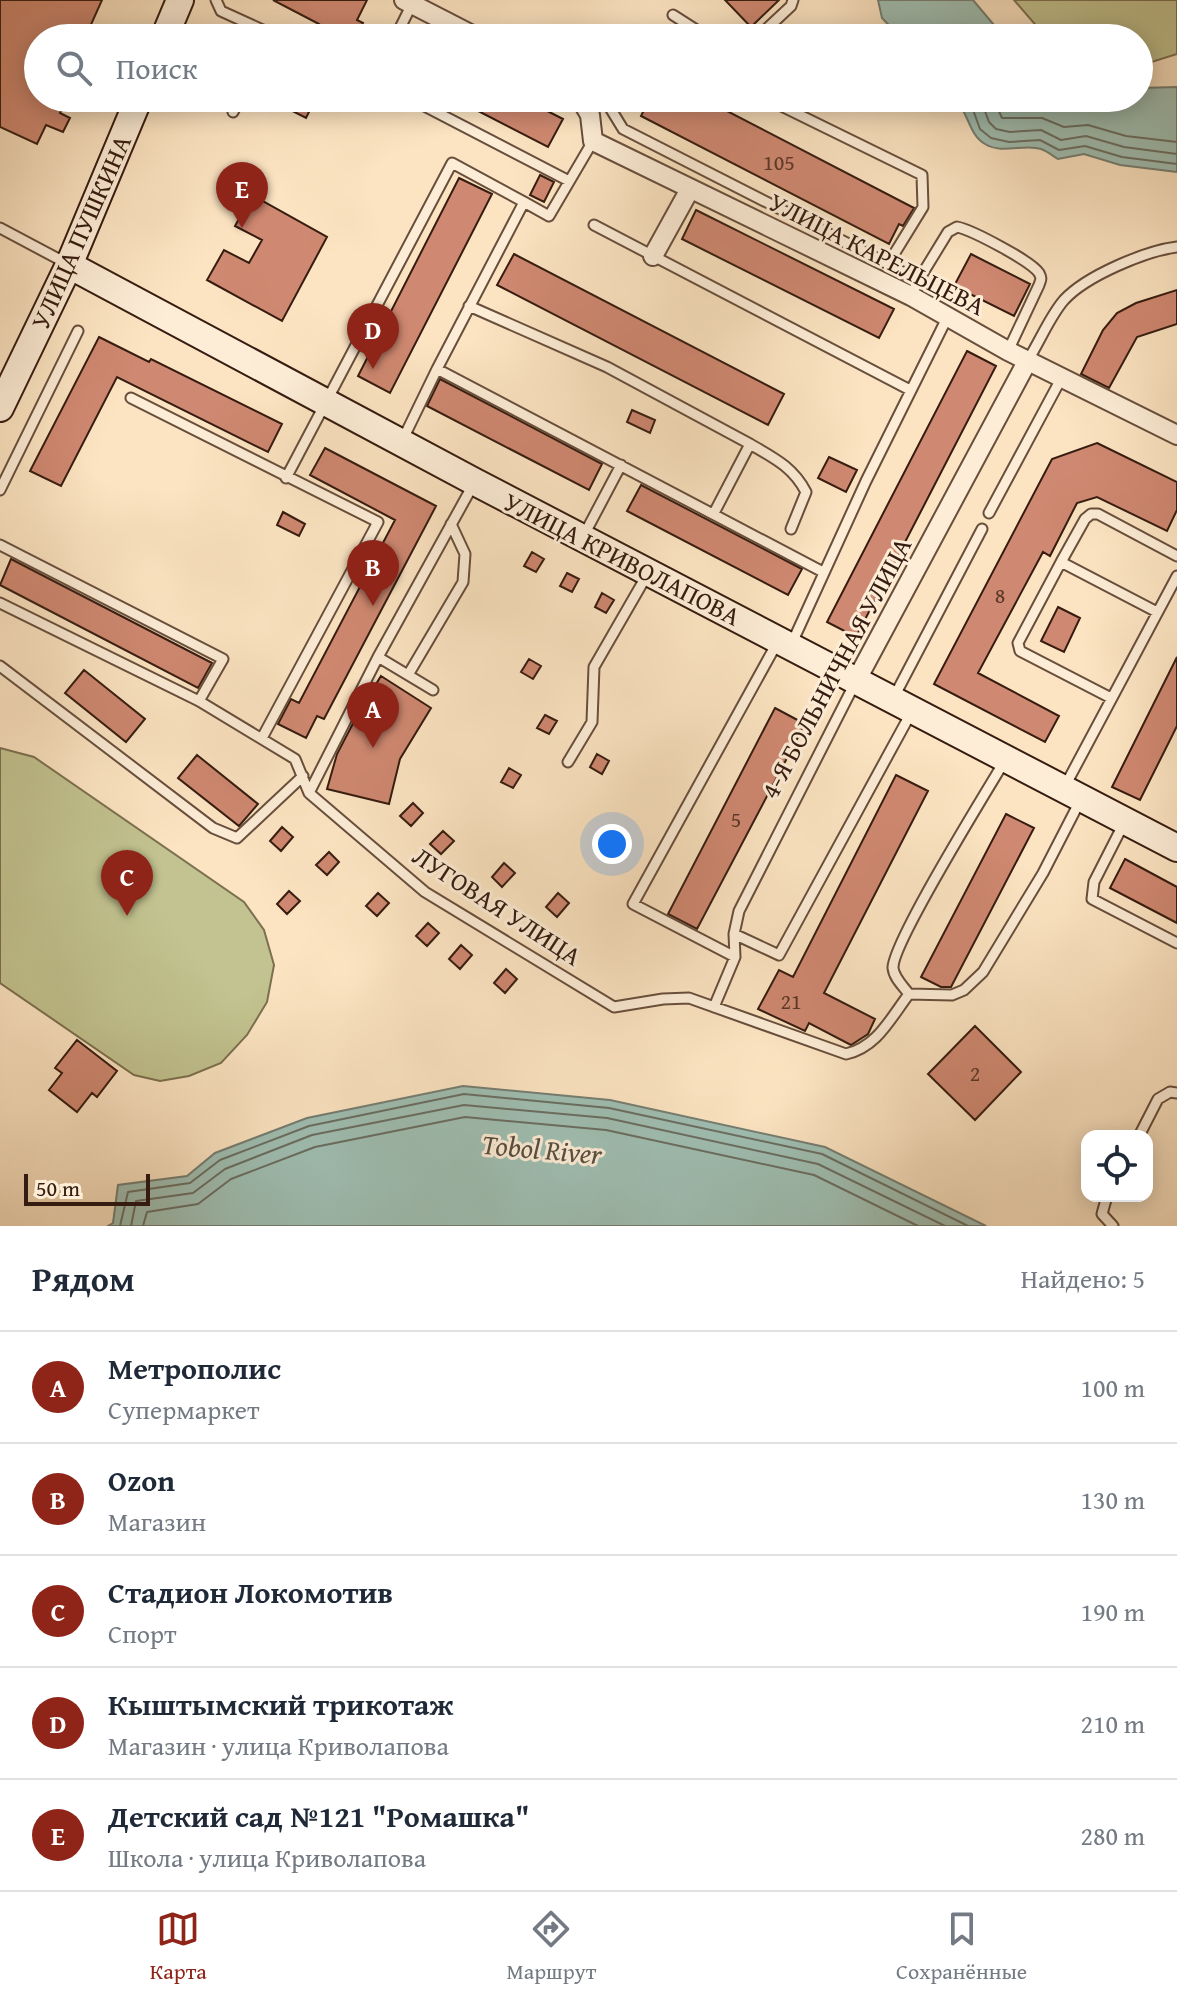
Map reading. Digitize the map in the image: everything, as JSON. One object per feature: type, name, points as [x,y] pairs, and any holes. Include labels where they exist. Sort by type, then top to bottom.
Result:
[{"type":"street","points":[[170,24],[180,0]]},
{"type":"street","points":[[408,2],[451,24]]},
{"type":"street","name":"УЛИЦА ПУШКИНА","points":[[0,408],[69,265],[133,112]]},
{"type":"street","points":[[588,112],[593,141]]},
{"type":"street","name":"УЛИЦА КАРЕЛЬЦЕВА","points":[[593,141],[690,189],[914,288],[947,318],[1177,435]]},
{"type":"street","points":[[653,256],[690,189]]},
{"type":"street","name":"УЛИЦА КРИВОЛАПОВА","points":[[69,265],[475,482],[1177,847]]},
{"type":"street","name":"4-Я БОЛЬНИЧНАЯ УЛИЦА","points":[[856,681],[1028,360]]},
{"type":"lane","points":[[216,0],[221,11],[249,24]]},
{"type":"lane","points":[[772,24],[791,6],[793,0]]},
{"type":"lane","points":[[400,24],[408,2]]},
{"type":"lane","points":[[673,15],[687,24]]},
{"type":"lane","points":[[436,112],[569,181]]},
{"type":"lane","points":[[590,115],[593,112]]},
{"type":"lane","points":[[612,112],[623,129],[888,264],[914,288],[948,232],[957,227],[1006,250],[1037,271],[1041,278],[1008,351]]},
{"type":"lane","points":[[794,112],[922,175],[923,207],[888,264]]},
{"type":"lane","points":[[286,478],[452,163],[549,216],[593,141]]},
{"type":"lane","points":[[402,442],[524,202]]},
{"type":"lane","points":[[594,225],[910,390]]},
{"type":"lane","points":[[0,228],[69,265]]},
{"type":"lane","points":[[1028,360],[1064,301],[1087,282],[1156,250],[1177,247]]},
{"type":"lane","points":[[469,306],[607,367],[783,462],[798,476],[806,492],[791,529]]},
{"type":"lane","points":[[735,957],[633,904],[785,643],[947,318]]},
{"type":"lane","points":[[0,490],[78,331]]},
{"type":"lane","points":[[437,369],[823,572]]},
{"type":"lane","points":[[989,513],[1062,377]]},
{"type":"lane","points":[[131,398],[378,522],[262,738]]},
{"type":"lane","points":[[714,513],[750,444]]},
{"type":"lane","points":[[583,538],[621,465]]},
{"type":"lane","points":[[309,793],[378,657],[475,482]]},
{"type":"lane","points":[[1111,698],[1020,651],[1018,643],[1085,519],[1091,514],[1098,514],[1177,556]]},
{"type":"lane","points":[[408,675],[463,582],[465,554],[451,524]]},
{"type":"lane","points":[[734,934],[779,955],[903,705],[982,529]]},
{"type":"lane","points":[[0,545],[223,659],[199,701]]},
{"type":"lane","points":[[1061,562],[1157,612]]},
{"type":"lane","points":[[568,762],[592,722],[594,667],[648,572]]},
{"type":"lane","points":[[1006,759],[916,915],[896,958],[893,967],[909,994],[952,995],[964,990],[983,972],[1043,873],[1111,698],[1177,576]]},
{"type":"lane","points":[[0,603],[199,701],[262,738],[295,759],[309,793]]},
{"type":"lane","points":[[378,657],[433,690]]},
{"type":"lane","points":[[0,666],[213,828],[237,838],[303,776]]},
{"type":"lane","name":"4-Я БОЛЬНИЧНАЯ УЛИЦА","points":[[714,1007],[735,957],[734,934],[739,911],[856,681]]},
{"type":"lane","name":"ЛУГОВАЯ УЛИЦА","points":[[309,793],[425,892],[614,1007],[689,998],[846,1054],[861,1051],[873,1043],[909,994]]},
{"type":"lane","points":[[1125,821],[1094,882],[1092,899],[1177,943]]},
{"type":"lane","points":[[1142,1130],[1158,1099],[1170,1092],[1177,1093]]},
{"type":"lane","points":[[1105,1202],[1102,1214],[1113,1226]]},
{"type":"green space","points":[[1014,0],[1177,0],[1177,54],[1153,62],[1153,24],[1035,24]]},
{"type":"green space","points":[[0,748],[34,757],[244,902],[264,930],[274,965],[267,1002],[247,1035],[221,1063],[189,1076],[160,1081],[134,1075],[0,983]]},
{"type":"water","points":[[878,0],[973,0],[993,24],[888,24],[882,18]]},
{"type":"water","points":[[1177,87],[1177,172],[1120,165],[1084,154],[1058,159],[1034,148],[999,149],[979,140],[964,112],[1153,112],[1153,88]]},
{"type":"water","name":"Tobol River","points":[[463,1086],[610,1100],[825,1147],[986,1226],[108,1226],[113,1223],[118,1185],[187,1176],[215,1153],[307,1118]]},
{"type":"building","points":[[0,0],[102,0],[91,24],[24,24],[24,112],[60,112],[70,118],[63,132],[46,125],[37,144],[0,127]]},
{"type":"building","points":[[273,0],[367,0],[357,20],[362,24],[319,24]]},
{"type":"building","points":[[725,0],[779,0],[754,24],[748,24]]},
{"type":"building","points":[[294,112],[309,112],[306,118]]},
{"type":"building","points":[[480,112],[549,112],[563,119],[548,147]]},
{"type":"building","points":[[643,112],[729,112],[914,208],[903,226],[899,224],[889,244],[641,116]]},
{"type":"building","points":[[540,175],[554,182],[544,202],[530,195]]},
{"type":"building","points":[[459,178],[492,194],[390,393],[358,376]]},
{"type":"building","points":[[252,195],[327,237],[282,321],[207,280],[224,250],[249,263],[262,240],[235,226]]},
{"type":"building","points":[[696,210],[894,309],[879,338],[682,239]]},
{"type":"building","points":[[514,254],[784,394],[768,425],[497,285]]},
{"type":"building","points":[[971,254],[1030,284],[1014,316],[954,286]]},
{"type":"building","points":[[1177,290],[1177,324],[1137,337],[1109,388],[1081,374],[1103,330],[1117,313],[1136,303]]},
{"type":"building","points":[[99,337],[149,362],[151,359],[282,424],[268,452],[117,377],[61,486],[30,471]]},
{"type":"building","points":[[967,351],[996,366],[856,637],[827,622]]},
{"type":"building","points":[[440,379],[602,464],[589,490],[427,406]]},
{"type":"building","points":[[632,410],[655,420],[650,433],[627,422]]},
{"type":"building","points":[[1097,443],[1177,482],[1177,510],[1167,531],[1097,497],[1077,503],[1050,556],[1043,552],[978,673],[1059,716],[1045,742],[934,684],[1052,459]]},
{"type":"building","points":[[325,448],[436,506],[324,719],[317,716],[306,738],[278,724],[291,699],[299,703],[395,520],[310,475]]},
{"type":"building","points":[[829,457],[857,470],[846,492],[818,478]]},
{"type":"building","points":[[641,485],[802,569],[788,595],[627,511]]},
{"type":"building","points":[[283,512],[305,524],[299,536],[277,525]]},
{"type":"building","points":[[532,552],[544,559],[536,572],[524,566]]},
{"type":"building","points":[[11,559],[212,663],[198,688],[0,585]]},
{"type":"building","points":[[567,573],[579,579],[572,592],[560,586]]},
{"type":"building","points":[[602,593],[614,600],[606,613],[595,607]]},
{"type":"building","points":[[1058,607],[1080,618],[1064,652],[1041,641]]},
{"type":"building","points":[[1177,657],[1177,726],[1140,800],[1112,787]]},
{"type":"building","points":[[529,659],[541,666],[533,679],[521,672]]},
{"type":"building","points":[[84,670],[145,719],[126,742],[65,693]]},
{"type":"building","points":[[381,676],[431,708],[400,759],[389,804],[327,789],[337,754]]},
{"type":"building","points":[[775,708],[805,724],[697,929],[668,914]]},
{"type":"building","points":[[545,715],[557,721],[549,734],[537,728]]},
{"type":"building","points":[[597,754],[609,761],[602,774],[590,767]]},
{"type":"building","points":[[197,755],[258,804],[239,826],[178,778]]},
{"type":"building","points":[[509,768],[521,775],[513,788],[501,782]]},
{"type":"building","points":[[896,775],[928,791],[824,993],[875,1019],[868,1034],[851,1045],[809,1023],[805,1031],[758,1009],[779,970],[793,977]]},
{"type":"building","points":[[413,803],[423,813],[411,826],[400,816]]},
{"type":"building","points":[[1006,814],[1034,828],[951,987],[941,987],[921,977]]},
{"type":"building","points":[[282,827],[293,837],[281,851],[270,841]]},
{"type":"building","points":[[443,831],[454,841],[441,854],[430,844]]},
{"type":"building","points":[[329,852],[339,862],[327,875],[316,865]]},
{"type":"building","points":[[1125,859],[1177,887],[1177,923],[1110,888]]},
{"type":"building","points":[[504,863],[515,873],[502,887],[492,877]]},
{"type":"building","points":[[289,891],[300,901],[287,914],[277,904]]},
{"type":"building","points":[[378,893],[389,903],[377,916],[366,906]]},
{"type":"building","points":[[558,893],[569,903],[557,917],[546,907]]},
{"type":"building","points":[[428,923],[439,933],[427,946],[416,936]]},
{"type":"building","points":[[461,945],[472,955],[460,969],[449,959]]},
{"type":"building","points":[[506,969],[517,979],[505,993],[494,983]]},
{"type":"building","points":[[975,1026],[1021,1072],[975,1120],[928,1074]]},
{"type":"building","points":[[77,1040],[117,1071],[97,1097],[92,1093],[77,1112],[49,1090],[62,1073],[55,1068]]},
{"type":"place","name":"Детский сад №121 \"Ромашка\"","points":[[242,228]]},
{"type":"place","name":"Кыштымский трикотаж","points":[[373,369]]},
{"type":"place","name":"Ozon","points":[[373,606]]},
{"type":"place","name":"Метрополис","points":[[373,748]]},
{"type":"place","name":"Стадион Локомотив","points":[[127,916]]}]
